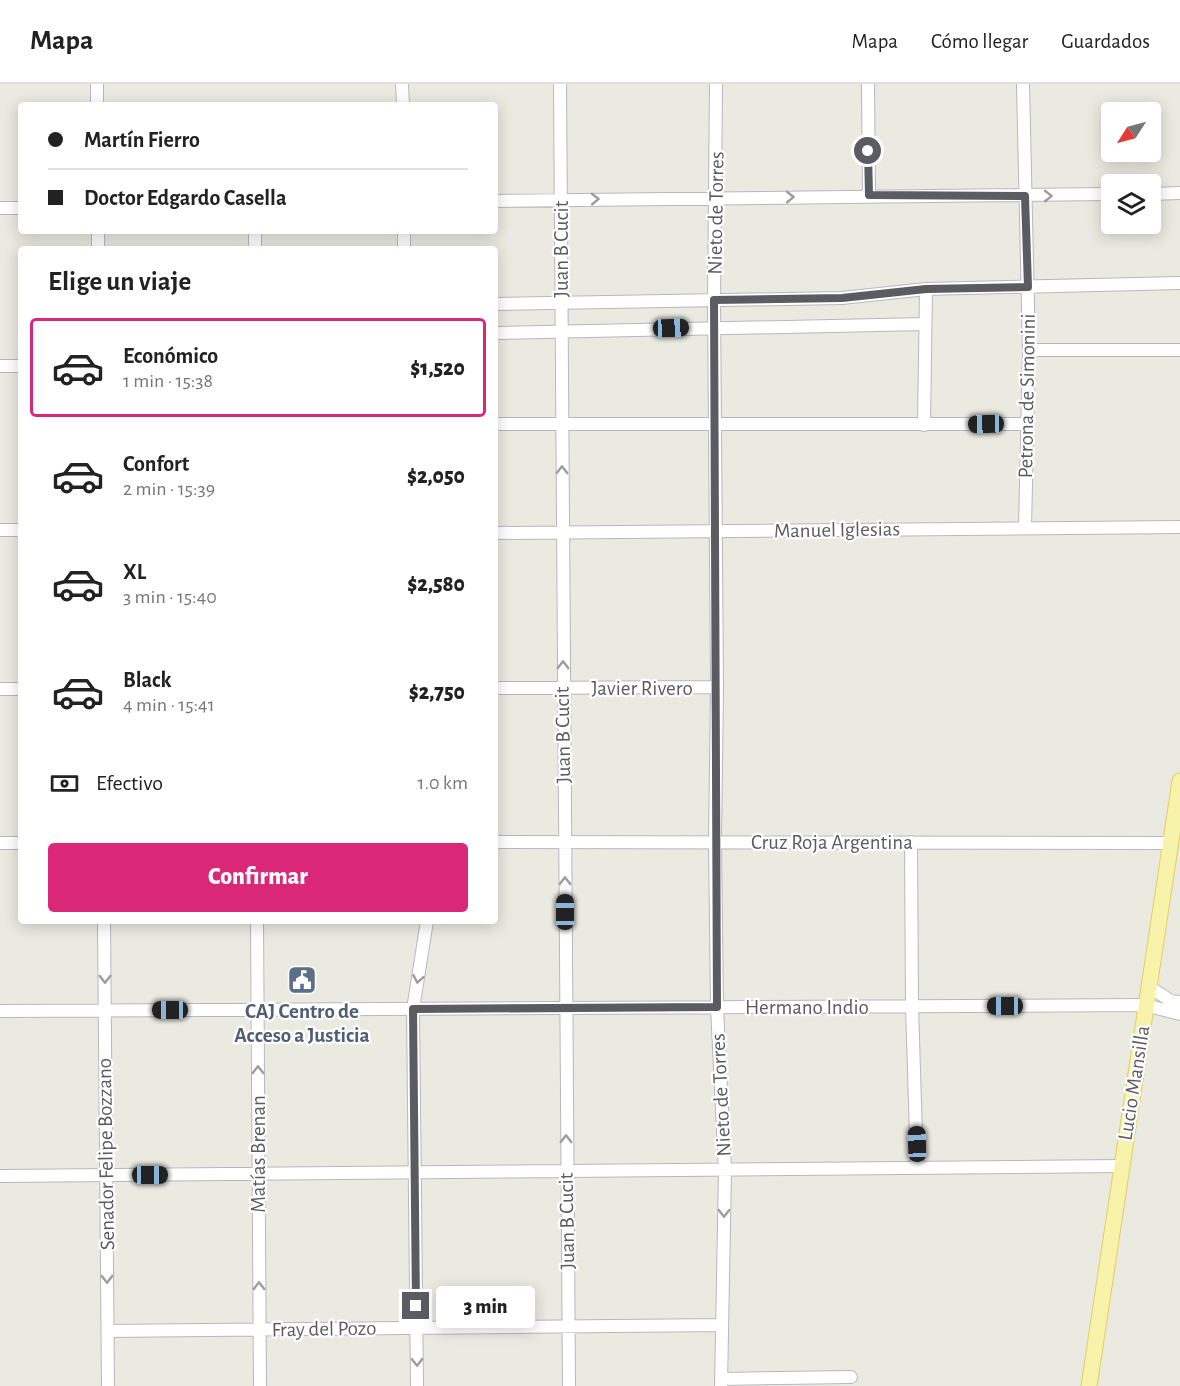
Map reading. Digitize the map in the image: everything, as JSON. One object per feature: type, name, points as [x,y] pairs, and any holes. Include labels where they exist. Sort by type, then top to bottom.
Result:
[{"type":"main road","name":"Lucio Mansilla","points":[[1089,1386],[1180,781]]},
{"type":"street","points":[[97,84],[97,102]]},
{"type":"street","points":[[402,84],[403,102]]},
{"type":"street","name":"Juan B Cucit","points":[[560,84],[562,688],[569,1386]]},
{"type":"street","name":"Nieto de Torres","points":[[716,84],[715,841],[717,1007],[725,1172],[721,1382]]},
{"type":"street","points":[[868,84],[869,195]]},
{"type":"street","name":"Petrona de Simonini","points":[[1023,84],[1029,350],[1025,528]]},
{"type":"street","points":[[1161,194],[1180,193]]},
{"type":"street","points":[[498,201],[869,195],[1101,194]]},
{"type":"street","points":[[0,208],[18,208]]},
{"type":"street","points":[[498,304],[842,298],[926,289],[1180,283]]},
{"type":"street","points":[[924,425],[926,289]]},
{"type":"street","points":[[498,333],[925,324]]},
{"type":"street","points":[[1029,350],[1180,351]]},
{"type":"street","points":[[0,366],[18,366]]},
{"type":"street","points":[[498,424],[1027,424]]},
{"type":"street","name":"Manuel Iglesias","points":[[498,533],[1180,527]]},
{"type":"street","points":[[0,530],[18,530]]},
{"type":"street","name":"Javier Rivero","points":[[498,688],[717,687]]},
{"type":"street","points":[[0,689],[18,689]]},
{"type":"street","name":"Cruz Roja Argentina","points":[[498,842],[565,840],[1170,843]]},
{"type":"street","points":[[911,842],[912,1006],[917,1168]]},
{"type":"street","points":[[0,843],[18,843]]},
{"type":"street","name":"Senador Felipe Bozzano","points":[[104,924],[108,1386]]},
{"type":"street","name":"Matías Brenan","points":[[257,924],[260,1386]]},
{"type":"street","points":[[417,1386],[413,1009],[427,924]]},
{"type":"street","points":[[1148,986],[1171,1000],[1180,1002]]},
{"type":"street","name":"Hermano Indio","points":[[0,1011],[1145,1005],[1180,1014]]},
{"type":"street","points":[[0,1176],[725,1172],[1121,1166]]},
{"type":"street","name":"Fray del Pozo","points":[[108,1331],[721,1325]]},
{"type":"street","points":[[721,1382],[851,1377]]},
{"type":"place","name":"CAJ Centro de Acceso a Justicia","points":[[302,980]]},
{"type":"route","points":[[416,1306],[413,1009],[717,1007],[715,531],[717,423],[714,300],[842,298],[926,289],[1028,287],[1025,196],[869,195],[868,151]]}]
